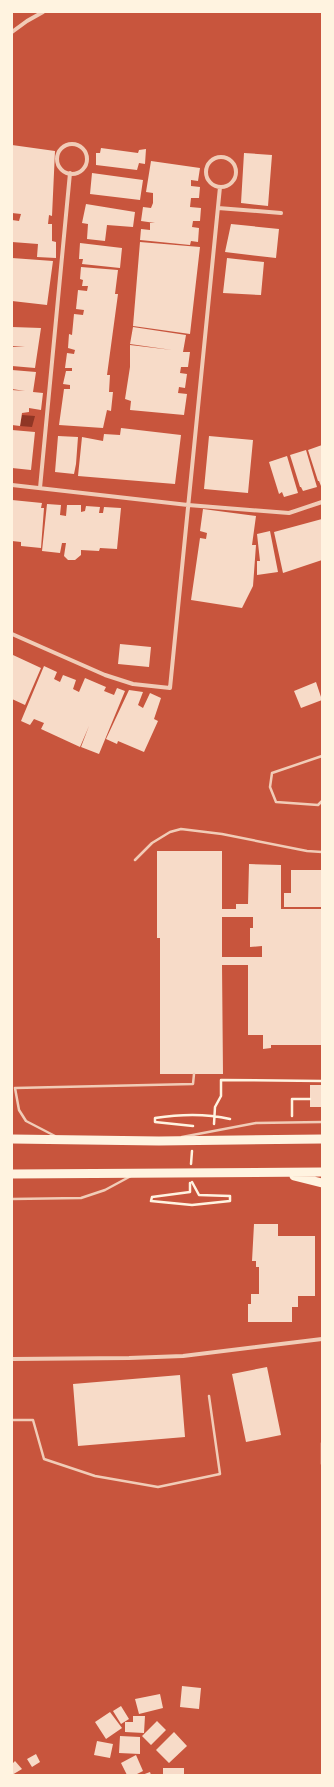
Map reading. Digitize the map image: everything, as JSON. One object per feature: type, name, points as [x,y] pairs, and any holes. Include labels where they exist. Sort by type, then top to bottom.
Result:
[{"type":"main road","points":[[12,1138],[159,1141],[322,1139]]},
{"type":"main road","points":[[12,1174],[322,1172]]},
{"type":"main road","points":[[283,1173],[322,1183]]},
{"type":"street","points":[[12,32],[27,20],[43,12]]},
{"type":"street","points":[[67,145],[77,145],[81,147],[87,155],[86,164],[80,171],[70,173],[62,169],[59,165],[58,155],[67,145]]},
{"type":"street","points":[[218,156],[223,156],[233,161],[237,170],[236,176],[230,184],[220,187],[211,184],[208,180],[206,170],[210,161],[218,156]]},
{"type":"street","points":[[40,488],[70,173]]},
{"type":"street","points":[[12,634],[105,675],[133,684],[170,688],[220,187]]},
{"type":"street","points":[[218,208],[281,213]]},
{"type":"street","points":[[12,484],[188,505],[289,513],[322,502]]},
{"type":"street","points":[[12,1358],[129,1358],[183,1356],[322,1339]]},
{"type":"lane","points":[[322,756],[272,773],[270,787],[276,802],[318,805],[322,801]]},
{"type":"lane","points":[[135,860],[152,843],[170,832],[181,829],[222,834],[307,852],[322,852]]},
{"type":"lane","points":[[15,1088],[193,1084],[194,1074]]},
{"type":"lane","points":[[12,1093],[15,1088]]},
{"type":"lane","points":[[15,1088],[19,1110],[26,1121],[60,1139]]},
{"type":"lane","points":[[159,1141],[256,1123],[322,1122]]},
{"type":"lane","points":[[12,1199],[80,1198],[105,1190],[134,1174]]},
{"type":"lane","points":[[12,1420],[33,1420],[44,1459],[95,1476],[158,1487],[220,1474],[209,1396]]},
{"type":"lane","points":[[322,1443],[322,1464]]},
{"type":"path","points":[[207,1125],[214,1124],[215,1107],[221,1096],[220,1080],[322,1081]]},
{"type":"path","points":[[292,1122],[292,1099],[310,1099]]},
{"type":"path","points":[[200,1126],[155,1122],[155,1118],[192,1113],[210,1114],[230,1119]]},
{"type":"path","points":[[193,1126],[193,1134]]},
{"type":"path","points":[[191,1170],[192,1148]]},
{"type":"path","points":[[191,1178],[190,1192],[152,1197],[151,1201],[192,1205],[230,1201],[230,1196],[199,1195]]},
{"type":"shaded area","points":[[22,415],[35,416],[32,427],[20,426]]},
{"type":"building","points":[[12,145],[55,151],[52,216],[49,215],[48,224],[52,224],[52,241],[56,242],[56,258],[37,257],[38,244],[12,242],[12,220],[19,221],[21,214],[12,213]]},
{"type":"building","points":[[101,148],[138,153],[139,150],[146,149],[145,164],[139,163],[137,170],[96,165],[96,153],[100,153]]},
{"type":"building","points":[[244,153],[272,155],[268,206],[241,203]]},
{"type":"building","points":[[151,161],[200,168],[198,181],[191,180],[191,186],[200,187],[199,198],[191,198],[190,207],[201,208],[200,221],[193,221],[192,227],[199,228],[198,242],[191,241],[190,245],[140,240],[141,229],[150,230],[150,223],[155,223],[141,221],[143,207],[151,208],[153,203],[153,193],[146,192]]},
{"type":"building","points":[[92,173],[143,180],[140,200],[90,194]]},
{"type":"building","points":[[86,204],[135,212],[133,227],[107,225],[105,241],[87,239],[88,224],[82,223]]},
{"type":"building","points":[[231,224],[279,229],[276,258],[225,252]]},
{"type":"building","points":[[140,242],[200,247],[190,334],[133,326]]},
{"type":"building","points":[[80,243],[122,248],[120,268],[82,264],[83,259],[79,259]]},
{"type":"building","points":[[12,258],[53,261],[47,305],[12,301]]},
{"type":"building","points":[[227,258],[264,262],[261,295],[223,293]]},
{"type":"building","points":[[81,267],[118,270],[115,294],[118,294],[107,375],[110,375],[109,392],[113,392],[111,411],[107,410],[103,428],[59,425],[64,389],[70,389],[70,385],[63,384],[66,371],[72,371],[72,368],[65,368],[67,353],[74,354],[75,350],[68,348],[69,334],[72,335],[74,314],[83,315],[84,310],[76,309],[78,290],[87,291],[88,286],[82,286],[83,280],[80,279]]},
{"type":"building","points":[[12,327],[41,328],[35,368],[12,366],[12,347],[25,347],[12,346]]},
{"type":"building","points":[[133,327],[186,335],[183,352],[190,352],[188,367],[181,367],[180,373],[187,374],[185,388],[179,387],[178,393],[187,394],[184,415],[130,410],[131,401],[125,399],[130,367],[130,345],[172,350],[130,344]]},
{"type":"building","points":[[12,370],[36,372],[33,392],[43,393],[41,410],[29,408],[29,412],[22,413],[20,426],[12,425],[12,390],[25,391],[12,389]]},
{"type":"building","points":[[121,428],[181,435],[175,484],[78,476],[82,437],[103,441],[104,434],[120,435]]},
{"type":"building","points":[[12,430],[35,432],[31,470],[12,468]]},
{"type":"building","points":[[58,436],[78,437],[74,474],[55,472]]},
{"type":"building","points":[[209,436],[253,440],[248,493],[204,489]]},
{"type":"building","points":[[322,445],[322,485],[321,486],[308,450]]},
{"type":"building","points":[[306,450],[317,487],[303,491],[300,487],[290,455]]},
{"type":"building","points":[[287,456],[298,493],[284,497],[282,492],[279,494],[269,462]]},
{"type":"building","points":[[12,500],[42,503],[41,508],[44,508],[41,548],[21,546],[21,542],[12,541]]},
{"type":"building","points":[[47,504],[61,505],[60,515],[66,516],[67,505],[81,505],[81,512],[85,511],[86,506],[100,507],[99,513],[103,513],[104,507],[121,508],[117,549],[100,548],[99,551],[81,550],[81,555],[75,560],[68,560],[64,556],[66,543],[62,543],[60,553],[42,551]]},
{"type":"building","points":[[203,509],[256,516],[252,545],[256,545],[253,586],[242,608],[191,600],[200,538],[206,539],[207,533],[200,531]]},
{"type":"building","points":[[322,519],[322,560],[283,573],[274,532]]},
{"type":"building","points":[[270,531],[278,572],[257,575],[257,561],[260,561],[257,534]]},
{"type":"building","points":[[120,644],[151,647],[149,667],[118,664]]},
{"type":"building","points":[[13,655],[41,668],[25,705],[12,699]]},
{"type":"building","points":[[44,666],[57,672],[54,679],[60,682],[63,675],[76,680],[73,689],[79,692],[85,678],[106,687],[104,691],[114,695],[117,688],[125,691],[99,754],[81,747],[89,726],[80,747],[41,729],[44,723],[34,719],[30,725],[21,721]]},
{"type":"building","points":[[316,682],[322,700],[301,708],[294,691]]},
{"type":"building","points":[[129,690],[143,692],[138,705],[143,708],[150,693],[161,698],[154,719],[158,721],[144,752],[118,741],[117,744],[106,739]]},
{"type":"building","points":[[157,851],[222,851],[222,909],[236,909],[236,904],[248,904],[249,864],[281,865],[281,909],[322,909],[322,1045],[271,1045],[271,1048],[263,1049],[263,1035],[248,1035],[248,965],[222,965],[223,1074],[160,1074],[160,938],[157,938]],"holes":[[[222,917],[253,917],[253,928],[250,928],[250,947],[262,946],[262,957],[222,957]]]},
{"type":"building","points":[[291,870],[322,870],[322,907],[284,907],[284,893],[291,893]]},
{"type":"building","points":[[310,1085],[322,1085],[322,1107],[310,1107]]},
{"type":"building","points":[[254,1224],[278,1224],[278,1236],[315,1236],[315,1296],[298,1296],[298,1307],[292,1307],[292,1322],[248,1322],[248,1304],[251,1304],[251,1294],[259,1294],[259,1267],[256,1267],[256,1261],[252,1261]]},
{"type":"building","points":[[267,1367],[281,1435],[246,1442],[232,1374]]},
{"type":"building","points":[[180,1375],[185,1437],[78,1446],[73,1384]]},
{"type":"building","points":[[182,1686],[201,1688],[199,1709],[180,1707]]},
{"type":"building","points":[[160,1694],[163,1708],[139,1714],[135,1699]]},
{"type":"building","points":[[121,1706],[129,1719],[121,1724],[113,1711]]},
{"type":"building","points":[[110,1712],[122,1728],[106,1739],[95,1722]]},
{"type":"building","points":[[133,1716],[145,1716],[144,1733],[125,1732],[125,1722],[133,1722]]},
{"type":"building","points":[[157,1721],[166,1730],[151,1745],[142,1736]]},
{"type":"building","points":[[174,1732],[187,1746],[169,1763],[156,1750]]},
{"type":"building","points":[[120,1736],[140,1737],[140,1754],[119,1753]]},
{"type":"building","points":[[97,1741],[113,1744],[110,1758],[94,1755]]},
{"type":"building","points":[[36,1754],[40,1762],[32,1767],[27,1759]]},
{"type":"building","points":[[136,1755],[143,1771],[135,1775],[127,1775],[121,1763]]},
{"type":"building","points":[[15,1761],[22,1769],[12,1775],[12,1764]]},
{"type":"building","points":[[163,1768],[184,1768],[184,1775],[163,1775]]},
{"type":"building","points":[[150,1772],[151,1775],[142,1775]]}]
